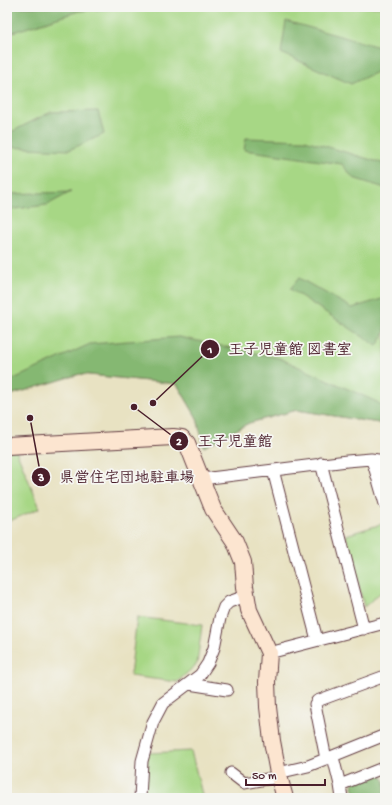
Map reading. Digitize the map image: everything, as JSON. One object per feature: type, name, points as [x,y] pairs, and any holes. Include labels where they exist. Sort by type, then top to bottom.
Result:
[{"type":"street","points":[[7,446],[173,437],[182,438],[187,442],[213,509],[235,542],[243,562],[246,596],[249,610],[269,653],[267,682],[268,708],[279,775],[285,798]]},
{"type":"street","points":[[202,479],[321,463],[371,459],[385,462]]},
{"type":"street","points":[[371,459],[385,504]]},
{"type":"street","points":[[321,463],[364,629]]},
{"type":"street","points":[[273,470],[317,640]]},
{"type":"street","points":[[140,798],[142,761],[153,722],[163,703],[190,684],[200,675],[208,663],[214,648],[220,618],[224,607],[228,602],[246,596]]},
{"type":"street","points":[[269,653],[385,623]]},
{"type":"street","points":[[342,798],[340,785],[330,758],[315,704],[317,701],[385,676]]},
{"type":"street","points":[[190,684],[220,691]]},
{"type":"street","points":[[231,774],[244,783],[279,775],[330,758],[385,735]]},
{"type":"street","points":[[340,785],[385,767]]},
{"type":"green space","points":[[7,7],[385,7],[385,424],[297,410],[249,423],[204,447],[197,418],[177,384],[80,374],[7,396]]},
{"type":"green space","points":[[7,7],[133,7],[79,11],[7,34]]},
{"type":"green space","points":[[286,21],[379,47],[385,30],[385,68],[351,84],[281,53]]},
{"type":"green space","points":[[98,111],[104,134],[69,150],[7,147],[7,134],[51,112]]},
{"type":"green space","points":[[246,138],[305,140],[385,164],[385,188],[353,178],[342,164],[244,150]]},
{"type":"green space","points":[[71,192],[47,205],[7,210],[7,194]]},
{"type":"green space","points":[[299,278],[352,308],[385,298],[385,333],[377,346],[290,289]]},
{"type":"green space","points":[[179,337],[279,358],[377,402],[385,408],[385,424],[297,410],[249,423],[204,447],[197,418],[177,384],[80,374],[7,396],[7,382],[90,344]]},
{"type":"green space","points":[[16,450],[40,508],[7,522],[7,451]]},
{"type":"green space","points":[[385,523],[385,597],[380,593],[364,607],[346,535]]},
{"type":"green space","points":[[137,617],[202,625],[197,664],[177,682],[130,676]]},
{"type":"green space","points":[[191,751],[203,798],[144,798],[147,753]]},
{"type":"green space","points":[[380,774],[385,781],[385,798],[357,798],[353,787],[354,780]]},
{"type":"place","name":"王子児童館 図書室","points":[[153,403]]},
{"type":"place","name":"王子児童館","points":[[134,407]]},
{"type":"place","name":"県営住宅団地駐車場","points":[[30,418]]}]
